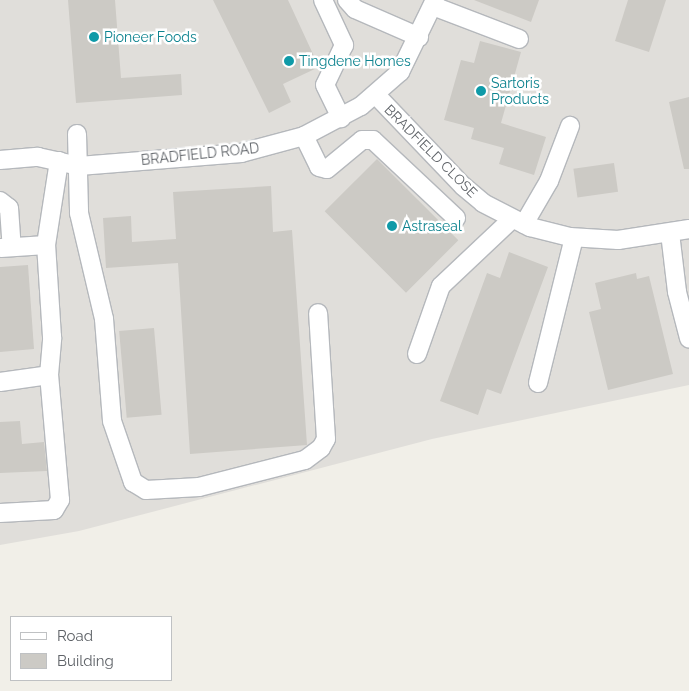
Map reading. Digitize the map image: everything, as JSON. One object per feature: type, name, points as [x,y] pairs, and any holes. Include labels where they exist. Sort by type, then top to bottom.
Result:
[{"type":"street","points":[[323,0],[344,45],[325,85],[342,118]]},
{"type":"street","points":[[347,0],[355,9],[419,37]]},
{"type":"street","points":[[434,3],[519,39]]},
{"type":"street","name":"BRADFIELD ROAD","points":[[0,160],[38,157],[79,166],[241,153],[304,136],[342,118],[376,95],[400,72],[419,37],[434,3]]},
{"type":"street","name":"BRADFIELD CLOSE","points":[[376,95],[463,186],[518,222],[574,238],[618,240],[689,229]]},
{"type":"street","points":[[417,354],[441,286],[518,222],[548,181],[570,126]]},
{"type":"street","points":[[76,134],[79,166],[79,213],[104,319],[112,421],[125,465],[133,482],[146,490],[199,486],[304,460],[321,448],[326,439],[318,313]]},
{"type":"street","points":[[304,136],[318,167],[327,169],[362,140],[373,140],[456,218]]},
{"type":"street","points":[[0,513],[54,510],[60,500],[49,375],[52,337],[46,245],[59,161]]},
{"type":"street","points":[[0,201],[9,208],[6,247],[46,245]]},
{"type":"street","points":[[670,233],[677,292],[689,338]]},
{"type":"street","points":[[538,383],[574,238]]},
{"type":"street","points":[[0,382],[49,375]]},
{"type":"shaded area","points":[[0,0],[689,0],[689,385],[432,439],[79,531],[0,545]]},
{"type":"building","name":"Pioneer Foods","points":[[68,0],[115,0],[121,78],[181,74],[182,95],[76,103]]},
{"type":"building","name":"Tingdene Homes","points":[[213,0],[288,0],[319,67],[283,84],[291,102],[269,113]]},
{"type":"building","points":[[474,0],[539,0],[531,22]]},
{"type":"building","points":[[628,0],[666,0],[649,52],[615,41]]},
{"type":"building","name":"Sartoris Products","points":[[480,41],[521,52],[501,123],[546,137],[534,175],[499,164],[504,148],[471,139],[474,128],[444,120],[461,60],[474,63]]},
{"type":"building","points":[[689,97],[689,169],[684,169],[669,102]]},
{"type":"building","name":"Astraseal","points":[[377,159],[458,240],[406,293],[325,211]]},
{"type":"building","points":[[614,163],[618,192],[577,197],[573,169]]},
{"type":"building","points":[[271,186],[273,232],[292,230],[307,445],[190,454],[178,263],[106,268],[103,218],[131,216],[132,242],[176,239],[173,192]]},
{"type":"building","points":[[509,252],[548,267],[501,394],[487,389],[478,415],[440,401],[487,273],[500,278]]},
{"type":"building","points":[[28,265],[34,349],[0,352],[0,267]]},
{"type":"building","points":[[636,273],[637,279],[649,276],[673,374],[608,390],[589,312],[601,309],[595,283]]},
{"type":"building","points":[[154,328],[162,415],[127,418],[119,331]]},
{"type":"building","points":[[20,421],[22,444],[44,442],[47,471],[0,473],[0,422]]},
{"type":"place","name":"Pioneer Foods","points":[[94,37]]},
{"type":"place","name":"Tingdene Homes","points":[[289,61]]},
{"type":"place","name":"Sartoris Products","points":[[481,91]]},
{"type":"place","name":"Astraseal","points":[[392,226]]}]
